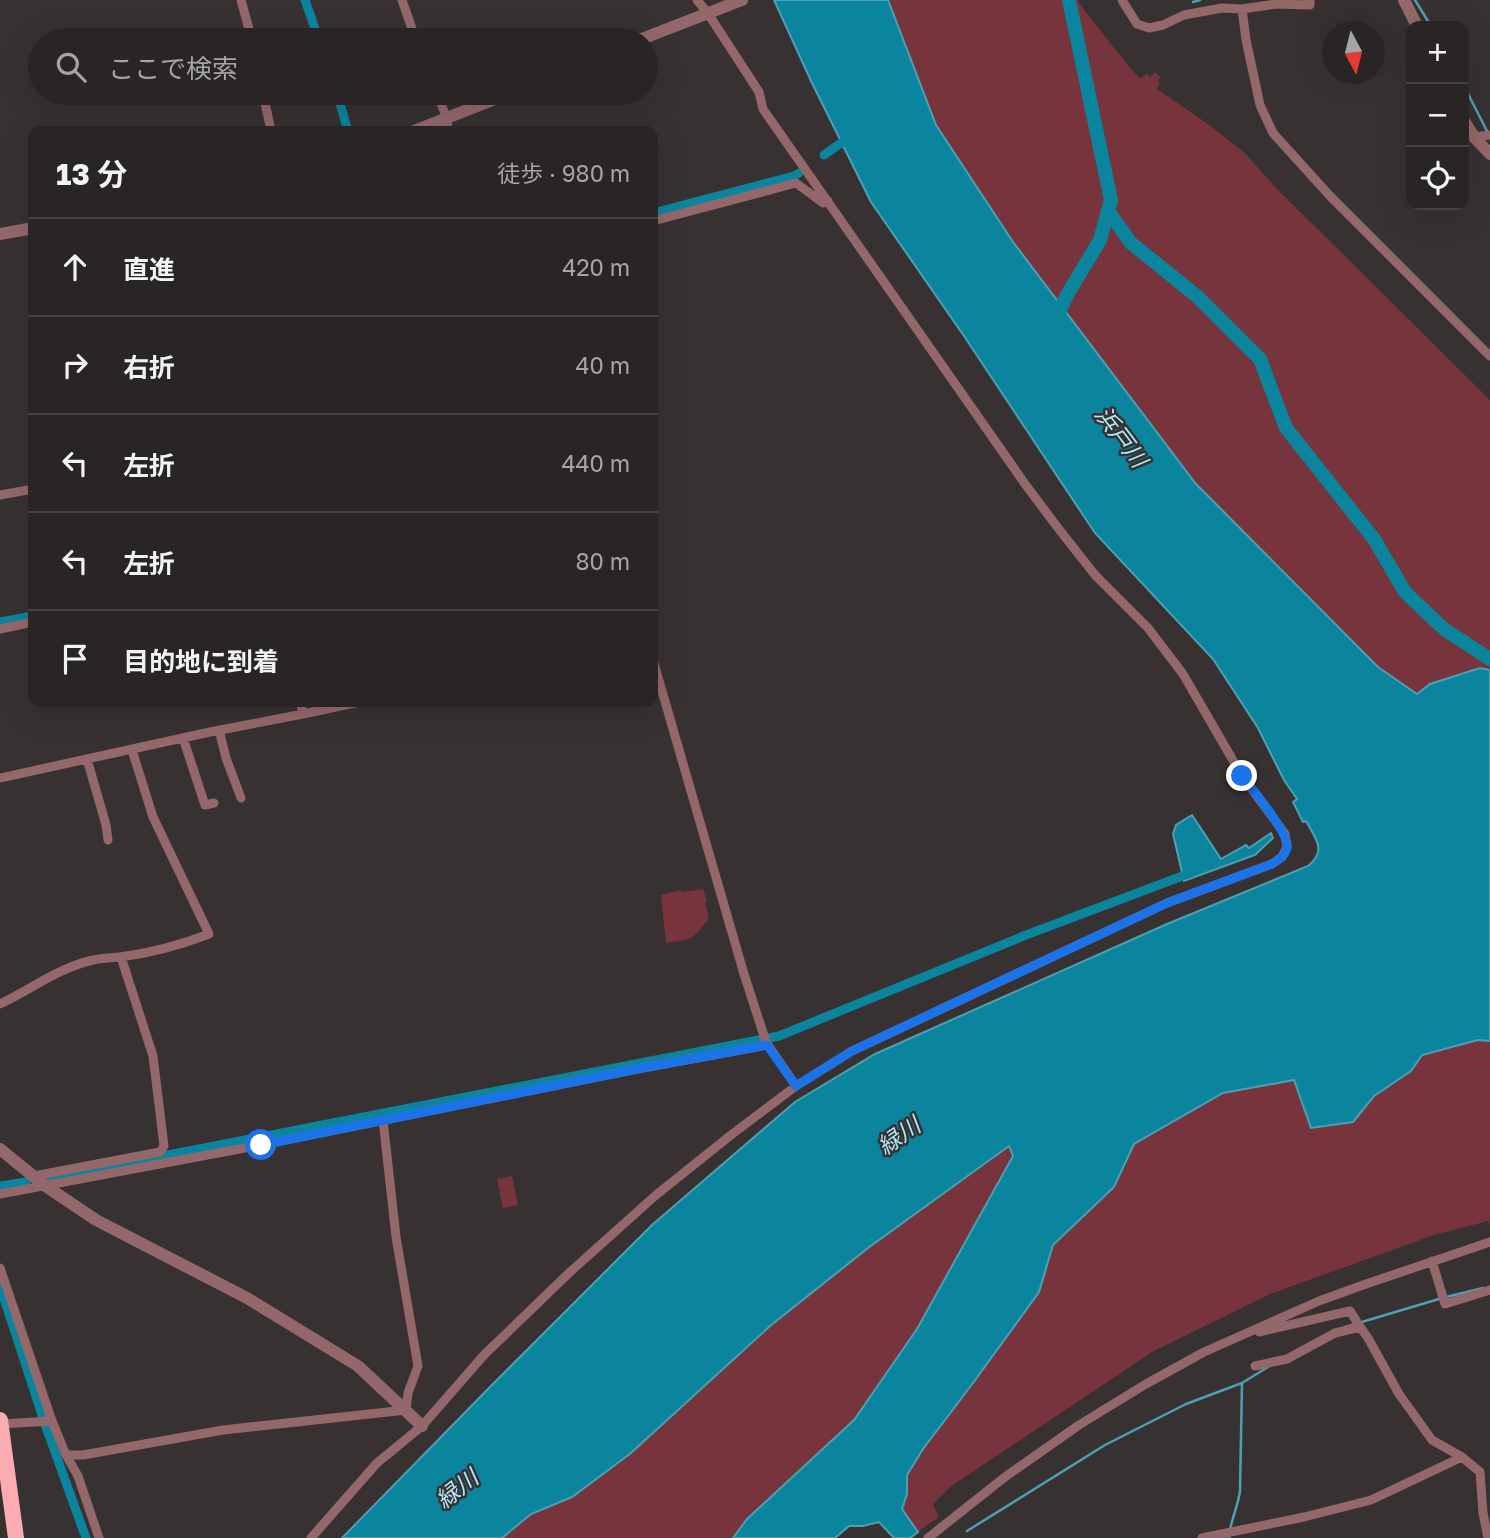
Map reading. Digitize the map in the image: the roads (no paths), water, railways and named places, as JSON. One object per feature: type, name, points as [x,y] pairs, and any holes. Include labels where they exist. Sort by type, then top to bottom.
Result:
[{"type":"highway","points":[[0,1423],[16,1538]]},
{"type":"street","points":[[241,0],[249,28]]},
{"type":"street","points":[[402,0],[412,28]]},
{"type":"street","points":[[311,1538],[377,1463],[422,1426],[484,1355],[570,1272],[656,1195],[796,1086],[852,1051],[1167,903],[1272,864],[1282,857],[1287,846],[1284,834],[1242,776],[1183,674],[1148,628],[1095,575],[1017,473],[763,109],[759,92],[713,11],[697,0]]},
{"type":"street","points":[[658,33],[742,0]]},
{"type":"street","points":[[1122,0],[1137,23],[1149,28],[1184,15],[1222,8],[1242,9],[1276,4],[1310,5],[1310,0]]},
{"type":"street","points":[[1404,0],[1414,21]]},
{"type":"street","points":[[1242,9],[1260,105],[1273,133],[1330,196],[1490,356]]},
{"type":"street","points":[[266,105],[270,126]]},
{"type":"street","points":[[441,105],[448,125],[487,105]]},
{"type":"street","points":[[1469,125],[1483,136],[1490,154]]},
{"type":"street","points":[[658,220],[796,183],[823,202],[828,201]]},
{"type":"street","points":[[0,234],[28,229]]},
{"type":"street","points":[[0,495],[28,490]]},
{"type":"street","points":[[0,629],[28,623]]},
{"type":"street","points":[[658,677],[744,974],[766,1040],[796,1086]]},
{"type":"street","points":[[301,707],[303,715]]},
{"type":"street","points":[[0,778],[337,707]]},
{"type":"street","points":[[219,730],[241,798]]},
{"type":"street","points":[[183,738],[205,805],[214,803]]},
{"type":"street","points":[[0,1004],[56,973],[94,960],[121,957],[191,941],[209,934],[153,817],[132,750]]},
{"type":"street","points":[[87,759],[108,840]]},
{"type":"street","points":[[0,1194],[39,1180],[160,1152],[164,1146],[153,1056],[121,957]]},
{"type":"street","points":[[39,1180],[261,1145],[766,1040]]},
{"type":"street","points":[[383,1120],[396,1237],[418,1366],[408,1393],[406,1409]]},
{"type":"street","points":[[0,1149],[96,1220],[247,1298],[358,1366],[422,1426]]},
{"type":"street","points":[[928,1538],[1006,1477],[1079,1425],[1204,1352],[1319,1301],[1490,1242]]},
{"type":"street","points":[[1432,1261],[1445,1304],[1490,1290]]},
{"type":"street","points":[[0,1268],[47,1422],[78,1476],[99,1538]]},
{"type":"street","points":[[1237,1336],[1350,1311],[1399,1394],[1432,1440],[1462,1457],[1480,1472],[1488,1538]]},
{"type":"street","points":[[1255,1366],[1287,1359],[1335,1333],[1360,1327]]},
{"type":"street","points":[[66,1455],[83,1455],[223,1430],[406,1409]]},
{"type":"street","points":[[0,1423],[47,1422]]},
{"type":"street","points":[[1202,1538],[1371,1500],[1462,1457]]},
{"type":"water","points":[[774,0],[888,0],[936,125],[1013,242],[1196,484],[1378,667],[1417,694],[1430,684],[1480,668],[1490,670],[1490,1041],[1478,1040],[1422,1055],[1411,1071],[1374,1096],[1353,1122],[1311,1128],[1294,1080],[1223,1093],[1134,1144],[1114,1187],[1053,1245],[1039,1292],[923,1449],[907,1475],[907,1494],[902,1509],[918,1532],[910,1538],[894,1538],[879,1522],[849,1526],[835,1538],[733,1538],[747,1519],[854,1420],[917,1329],[1013,1156],[1009,1146],[868,1248],[770,1326],[631,1453],[572,1497],[531,1514],[502,1538],[342,1538],[652,1225],[795,1102],[875,1054],[1167,924],[1308,866],[1317,855],[1316,839],[1293,802],[1297,799],[1284,780],[1258,728],[1213,659],[1095,533],[871,202]]},
{"type":"water","points":[[1192,815],[1221,859],[1246,845],[1249,848],[1271,833],[1273,838],[1255,855],[1184,881],[1173,834],[1176,825]]},
{"type":"waterway","points":[[305,0],[315,28]]},
{"type":"waterway","points":[[1054,324],[1067,295],[1100,240],[1111,200],[1069,0]]},
{"type":"waterway","points":[[1193,2],[1200,0]]},
{"type":"waterway","points":[[1415,0],[1428,21]]},
{"type":"waterway","points":[[1469,96],[1488,133]]},
{"type":"waterway","points":[[340,105],[347,126]]},
{"type":"waterway","points":[[824,155],[851,136]]},
{"type":"waterway","points":[[658,212],[799,173]]},
{"type":"waterway","points":[[1108,211],[1131,243],[1198,297],[1260,359],[1286,428],[1374,539],[1405,592],[1444,629],[1490,659]]},
{"type":"waterway","points":[[0,622],[28,617]]},
{"type":"waterway","points":[[50,1178],[779,1036],[1026,935],[1193,872]]},
{"type":"waterway","points":[[0,1186],[26,1182]]},
{"type":"waterway","points":[[0,1286],[86,1538]]},
{"type":"waterway","points":[[1446,1297],[1483,1288]]},
{"type":"waterway","points":[[1345,1327],[1439,1299]]},
{"type":"waterway","points":[[967,1531],[1105,1445],[1186,1404],[1242,1383],[1268,1367]]},
{"type":"waterway","points":[[1229,1538],[1240,1491],[1242,1383]]},
{"type":"water label","name":"浜戸川","points":[[1121,437]]},
{"type":"water label","name":"緑川","points":[[899,1136]]},
{"type":"water label","name":"緑川","points":[[457,1489]]}]
